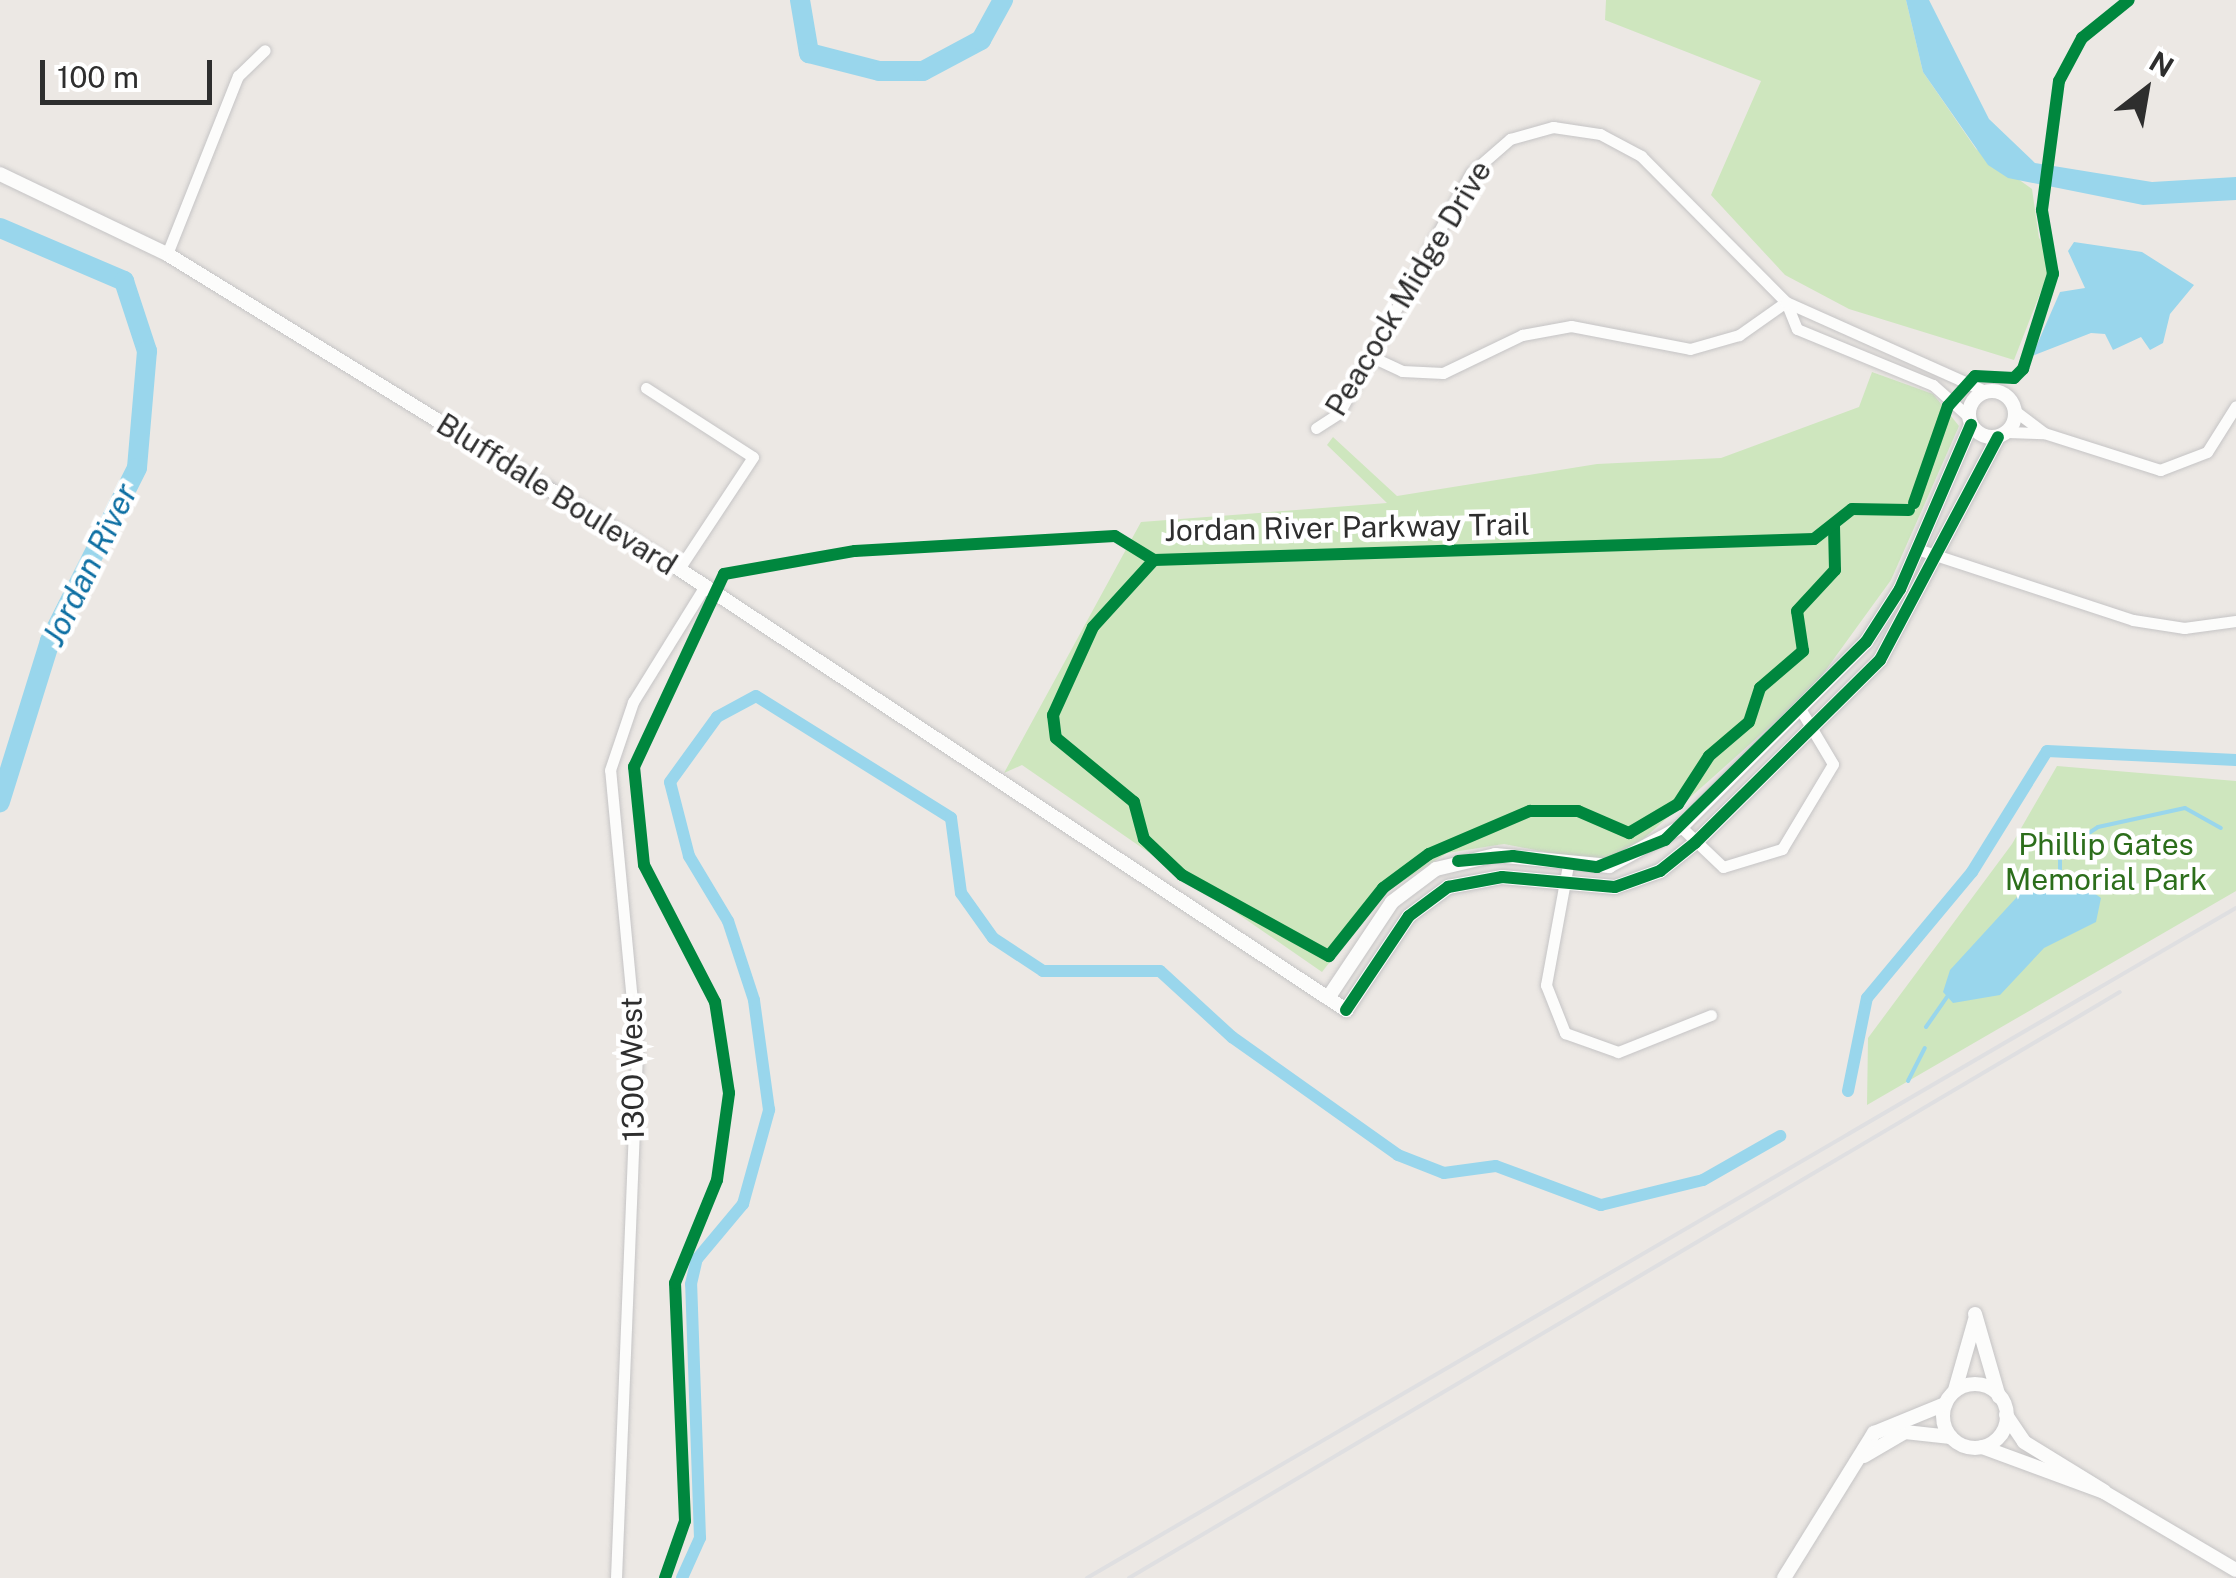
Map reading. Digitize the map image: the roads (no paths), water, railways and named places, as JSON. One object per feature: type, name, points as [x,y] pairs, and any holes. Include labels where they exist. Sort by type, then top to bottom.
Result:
[{"type":"street","points":[[166,254],[238,76],[265,50]]},
{"type":"street","name":"Peacock Midge Drive","points":[[1316,428],[1339,412],[1471,172],[1499,145],[1541,128],[1588,130],[1641,156],[1786,302],[1987,392]]},
{"type":"street","name":"Bluffdale Boulevard","points":[[0,174],[166,254],[679,569],[1346,1010],[1401,926],[1436,894],[1488,877],[1564,886]]},
{"type":"street","points":[[1370,356],[1402,371],[1443,373],[1522,336],[1570,326],[1690,348],[1738,335],[1786,302]]},
{"type":"street","name":"Peacock Midge Drive","points":[[1786,302],[1797,328],[1933,384],[1970,421]]},
{"type":"street","points":[[646,388],[753,457],[679,569]]},
{"type":"street","points":[[1328,998],[1383,914],[1423,875],[1478,856],[1568,866],[1634,859],[1681,826],[1802,712],[1881,622],[1970,421],[1987,392],[2005,395],[2015,410],[2044,433]]},
{"type":"street","points":[[1970,421],[2002,435],[2044,433],[2170,470],[2208,452],[2236,406]]},
{"type":"street","points":[[1564,886],[1630,883],[1695,843],[1816,730],[1891,645],[2015,410]]},
{"type":"street","points":[[1916,549],[2150,624],[2236,621]]},
{"type":"street","name":"1300 West","points":[[616,1578],[637,1054],[610,770],[633,702],[705,586]]},
{"type":"street","points":[[1681,826],[1723,868],[1782,849],[1833,764],[1802,712]]},
{"type":"street","points":[[1568,866],[1546,985],[1565,1033],[1618,1052],[1711,1015]]},
{"type":"street","points":[[1784,1578],[1856,1462],[1889,1422],[1946,1404],[1955,1390],[1975,1314],[1999,1397],[2024,1442],[2236,1570]]},
{"type":"street","points":[[1955,1390],[1978,1384],[1999,1397]]},
{"type":"street","points":[[1946,1404],[1951,1437]]},
{"type":"street","points":[[1982,1448],[2000,1436],[2006,1415]]},
{"type":"street","points":[[1856,1462],[1905,1432],[1951,1437],[2104,1492]]},
{"type":"water","points":[[1906,0],[1929,0],[1989,119],[2035,163],[2152,182],[2236,177],[2236,200],[2143,205],[2008,178],[1988,165],[1923,72]]},
{"type":"water","points":[[2074,242],[2142,252],[2194,285],[2170,314],[2163,343],[2150,350],[2141,337],[2113,350],[2105,334],[2091,333],[2032,356],[2060,292],[2085,288],[2068,251]]},
{"type":"water","points":[[2060,869],[2101,898],[2096,922],[2044,948],[2000,995],[1953,1003],[1943,992],[1950,970],[2027,886]]},
{"type":"waterway","name":"Jordan River","points":[[800,0],[809,53],[879,71],[923,71],[981,40],[1003,0]]},
{"type":"waterway","name":"Jordan River","points":[[0,228],[124,281],[147,351],[137,468],[50,641],[0,802]]},
{"type":"waterway","points":[[682,1578],[700,1538],[691,1284],[697,1259],[743,1204],[769,1110],[754,1000],[728,921],[689,856],[670,782],[717,717],[756,696],[951,818],[961,893],[993,938],[1043,971],[1160,971],[1232,1037],[1398,1155],[1444,1173],[1496,1166],[1601,1205],[1703,1180],[1780,1136]]},
{"type":"waterway","points":[[1848,1091],[1867,998],[1972,872],[2047,751],[2236,760]]},
{"type":"waterway","points":[[2060,869],[2060,852],[2098,827],[2185,808],[2221,828]]},
{"type":"waterway","points":[[1926,1027],[1947,997]]},
{"type":"waterway","points":[[1908,1081],[1925,1048]]},
{"type":"railway","points":[[1087,1578],[2236,908]]},
{"type":"railway","points":[[1129,1578],[2120,992]]},
{"type":"park label","name":"Phillip Gates Memorial Park","points":[[2106,861]]}]
